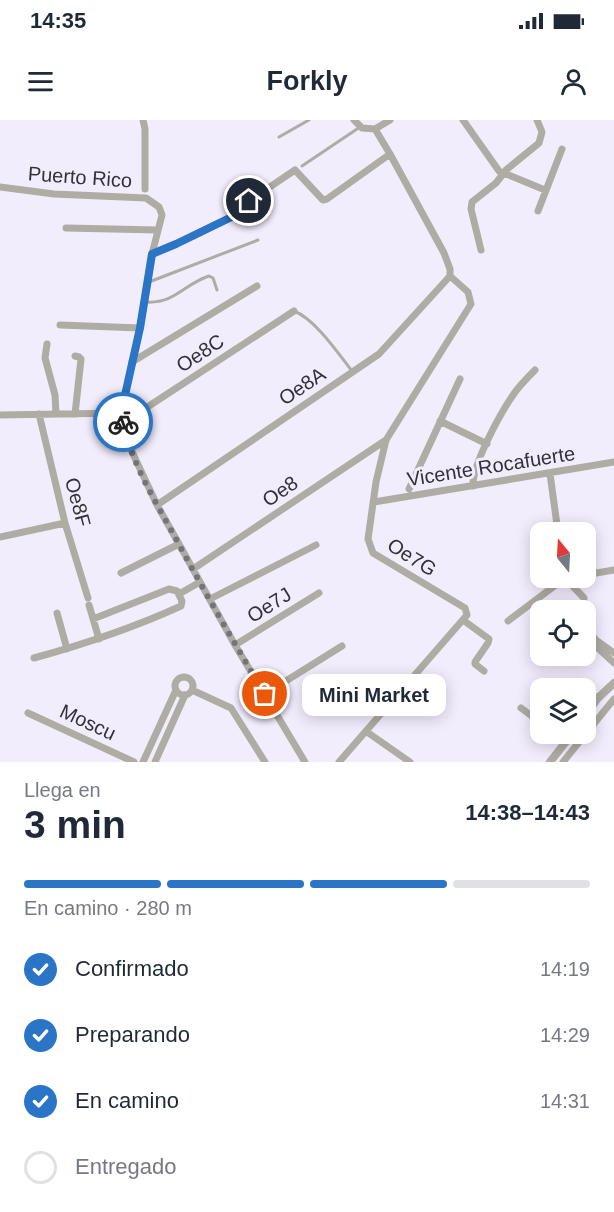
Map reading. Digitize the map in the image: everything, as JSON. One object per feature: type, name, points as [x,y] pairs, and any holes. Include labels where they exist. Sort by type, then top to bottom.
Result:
[{"type":"street","points":[[143,120],[146,129],[145,189]]},
{"type":"street","points":[[354,120],[360,127],[369,130],[390,120]]},
{"type":"street","points":[[463,120],[502,174],[545,190]]},
{"type":"street","points":[[482,250],[471,205],[474,199],[501,179],[502,174],[538,143],[542,132],[537,120]]},
{"type":"street","points":[[375,129],[444,253],[450,276]]},
{"type":"street","points":[[538,211],[562,149]]},
{"type":"street","points":[[152,254],[244,211],[249,201],[292,172],[297,171],[323,200],[327,200],[390,154]]},
{"type":"street","name":"Puerto Rico","points":[[0,187],[54,194],[146,198],[154,202],[161,210],[140,328],[121,413],[126,439],[157,505],[193,570],[305,762]]},
{"type":"street","points":[[66,228],[158,230]]},
{"type":"street","name":"Oe8A","points":[[157,505],[382,351],[450,276]]},
{"type":"street","name":"Oe7G","points":[[450,276],[468,292],[471,304],[386,440],[376,482],[368,539],[373,554],[465,608],[468,613],[463,620]]},
{"type":"street","points":[[132,362],[257,286]]},
{"type":"street","name":"Oe8C","points":[[123,423],[294,311]]},
{"type":"street","points":[[60,325],[140,328]]},
{"type":"street","points":[[47,344],[45,357],[55,395],[56,414]]},
{"type":"street","points":[[75,356],[81,359],[75,414]]},
{"type":"street","points":[[473,486],[474,473],[513,395],[535,370]]},
{"type":"street","points":[[409,489],[460,379]]},
{"type":"street","points":[[0,415],[121,413]]},
{"type":"street","name":"Oe8F","points":[[39,414],[65,523],[99,639]]},
{"type":"street","points":[[440,421],[487,444]]},
{"type":"street","name":"Oe8","points":[[193,570],[386,440]]},
{"type":"street","name":"Vicente Rocafuerte","points":[[374,502],[614,462]]},
{"type":"street","points":[[550,474],[557,522]]},
{"type":"street","points":[[0,537],[65,523]]},
{"type":"street","points":[[121,573],[179,544]]},
{"type":"street","points":[[210,599],[316,545]]},
{"type":"street","points":[[596,573],[614,570]]},
{"type":"street","points":[[178,594],[200,582]]},
{"type":"street","points":[[508,621],[553,588]]},
{"type":"street","points":[[575,588],[584,600]]},
{"type":"street","points":[[34,658],[99,639],[181,606],[182,601],[175,590],[169,589],[93,620]]},
{"type":"street","name":"Oe7J","points":[[235,645],[319,593]]},
{"type":"street","points":[[57,613],[67,649]]},
{"type":"street","points":[[339,762],[463,620],[489,639],[489,643],[475,662],[484,671]]},
{"type":"street","points":[[596,639],[614,653]]},
{"type":"street","points":[[265,694],[342,645]]},
{"type":"street","points":[[596,646],[614,663]]},
{"type":"street","points":[[143,762],[176,690],[175,683],[184,677],[190,680],[188,693],[155,762]]},
{"type":"street","points":[[596,701],[614,683]]},
{"type":"street","points":[[176,690],[180,694],[188,693],[231,708],[266,762]]},
{"type":"street","points":[[563,762],[614,699]]},
{"type":"street","points":[[521,708],[530,715]]},
{"type":"street","name":"Moscu","points":[[28,713],[134,762]]},
{"type":"street","points":[[367,732],[411,762]]},
{"type":"street","points":[[550,762],[564,744]]},
{"type":"lane","points":[[279,137],[309,120]]},
{"type":"lane","points":[[302,166],[360,127]]},
{"type":"lane","points":[[147,282],[258,240]]},
{"type":"lane","points":[[144,301],[149,303],[170,298],[183,293],[188,285],[209,276],[213,278],[217,290]]},
{"type":"lane","points":[[294,311],[300,313],[320,332],[352,371]]},
{"type":"way so far","points":[[123,422],[126,439],[157,505],[265,694]]},
{"type":"place","name":"Mini Market","points":[[265,694]]},
{"type":"route","points":[[123,422],[121,413],[140,328],[152,254],[246,210],[249,201]]}]
